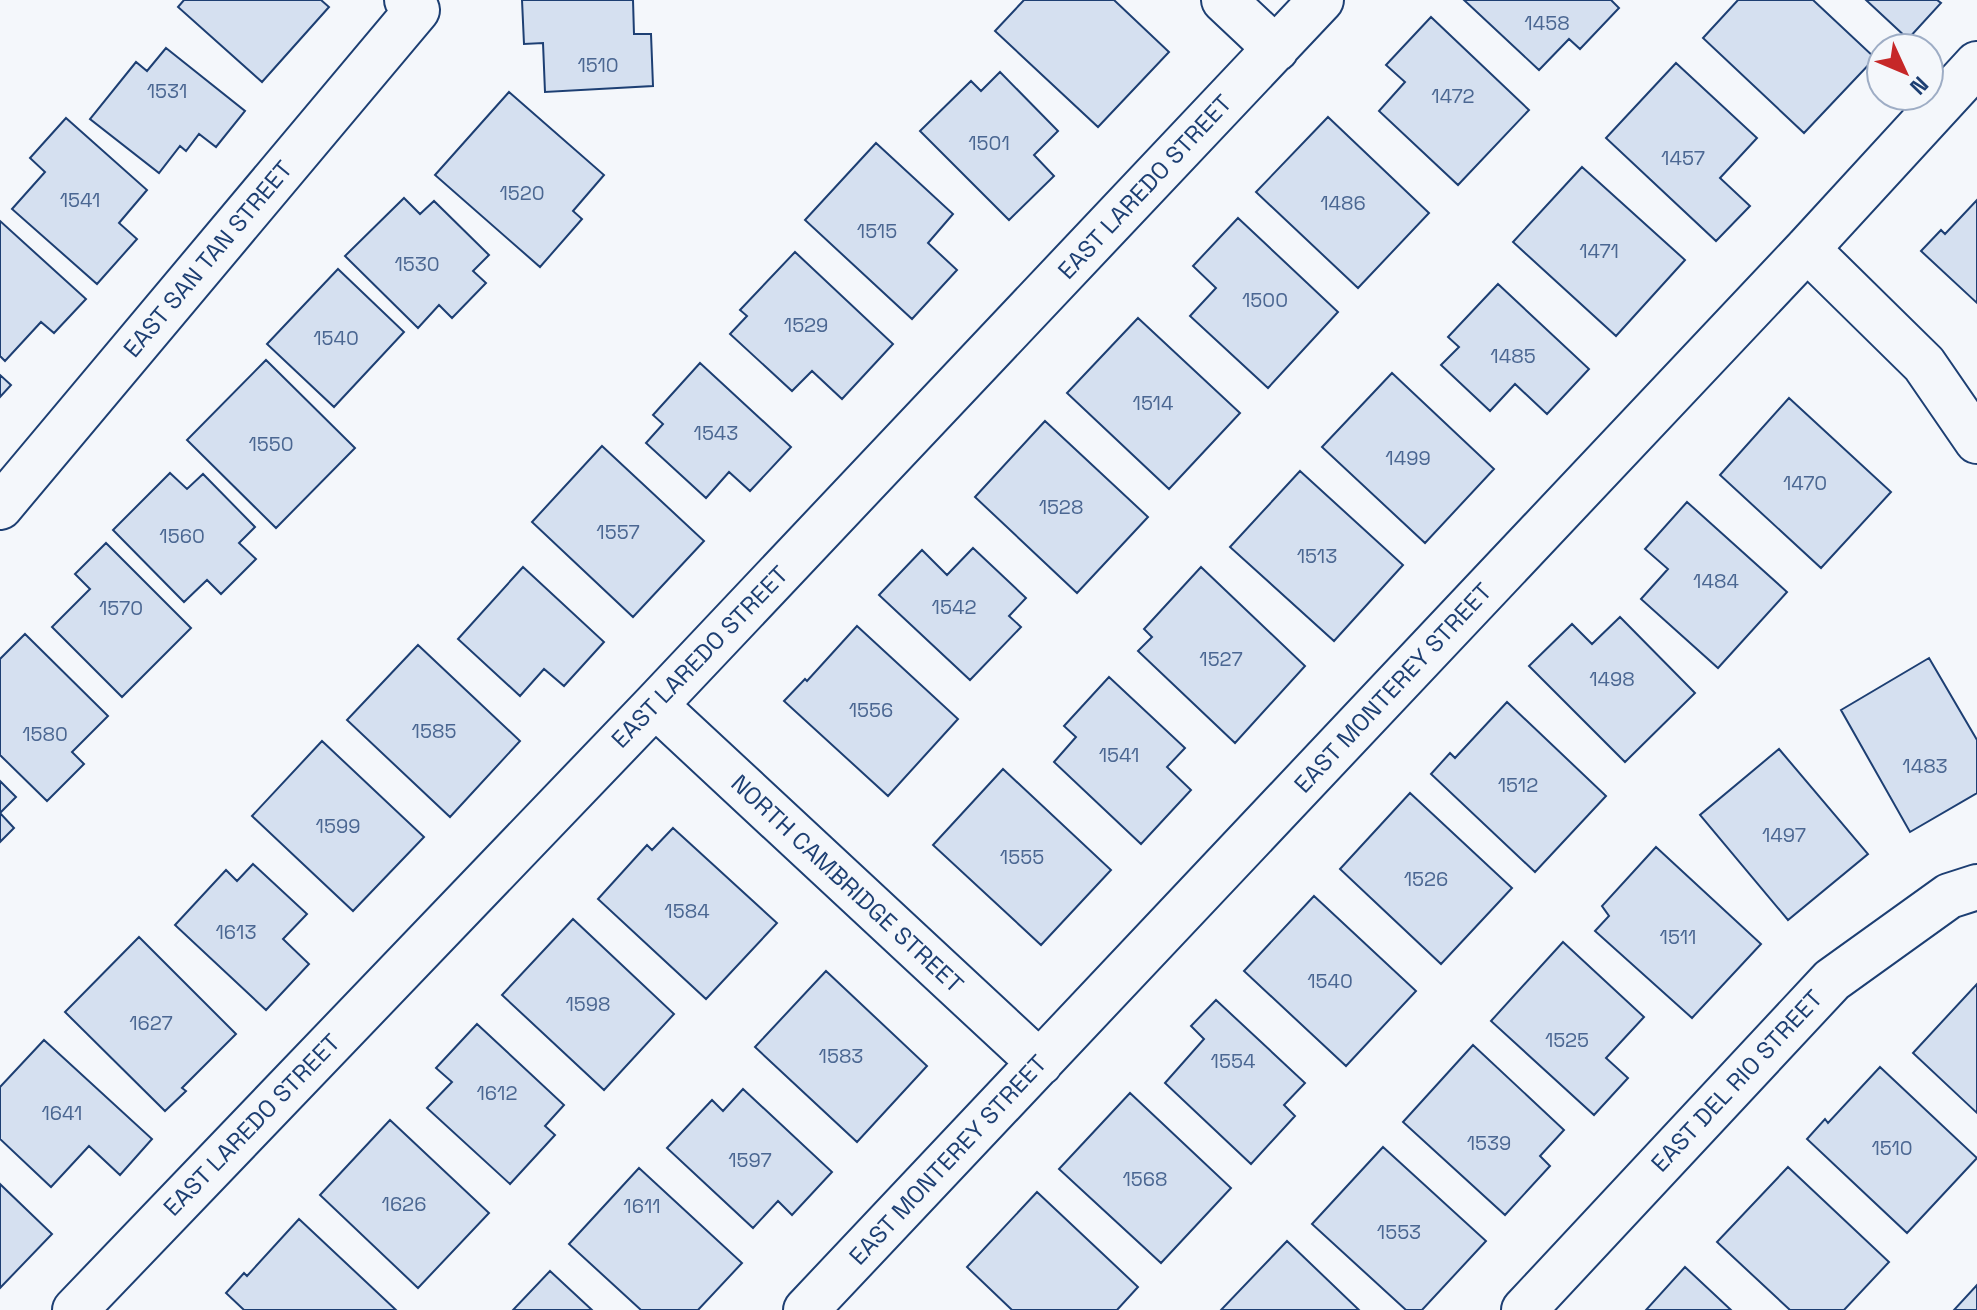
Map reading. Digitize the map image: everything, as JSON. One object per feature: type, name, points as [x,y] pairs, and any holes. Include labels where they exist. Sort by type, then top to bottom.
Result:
[{"type":"street","points":[[1224,0],[1276,49]]},
{"type":"street","name":"EAST LAREDO STREET","points":[[75,1310],[655,705],[1321,0]]},
{"type":"street","name":"EAST SAN TAN STREET","points":[[0,507],[412,5]]},
{"type":"street","name":"EAST MONTEREY STREET","points":[[806,1310],[1807,249],[1977,64]]},
{"type":"street","points":[[1807,249],[1924,364],[1977,441]]},
{"type":"street","name":"NORTH CAMBRIDGE STREET","points":[[655,705],[1040,1063]]},
{"type":"street","name":"EAST DEL RIO STREET","points":[[1524,1310],[1832,980],[1949,896],[1977,887]]},
{"type":"building","points":[[184,0],[321,0],[329,7],[262,82],[178,7]]},
{"type":"building","points":[[522,0],[633,0],[634,34],[651,34],[653,86],[545,92],[543,43],[524,44]]},
{"type":"building","points":[[1024,0],[1114,0],[1169,52],[1098,127],[995,31]]},
{"type":"building","points":[[1464,0],[1611,0],[1619,8],[1580,49],[1569,39],[1539,70]]},
{"type":"building","points":[[1738,0],[1813,0],[1865,49],[1865,69],[1804,133],[1703,38]]},
{"type":"building","points":[[1866,0],[1937,0],[1941,3],[1914,32],[1900,32]]},
{"type":"building","points":[[1431,17],[1529,110],[1458,185],[1379,111],[1405,82],[1386,65]]},
{"type":"building","points":[[166,48],[245,111],[216,147],[199,134],[186,151],[180,146],[159,173],[90,119],[136,62],[147,71]]},
{"type":"building","points":[[1676,63],[1757,138],[1720,178],[1750,206],[1716,241],[1606,138]]},
{"type":"building","points":[[1000,72],[1058,131],[1034,155],[1054,176],[1009,220],[920,131],[971,81],[981,91]]},
{"type":"building","points":[[509,92],[604,175],[573,211],[582,219],[540,267],[435,175]]},
{"type":"building","points":[[1328,117],[1429,213],[1358,288],[1256,192]]},
{"type":"building","points":[[66,118],[147,190],[119,223],[137,239],[97,284],[12,209],[45,172],[30,158]]},
{"type":"building","points":[[876,143],[953,214],[928,243],[957,270],[912,319],[805,220]]},
{"type":"building","points":[[1582,167],[1685,260],[1616,336],[1513,242]]},
{"type":"building","points":[[404,198],[420,214],[434,201],[489,255],[473,271],[486,283],[452,318],[439,305],[418,328],[345,256]]},
{"type":"building","points":[[1977,200],[1977,303],[1921,251],[1941,230],[1945,234]]},
{"type":"building","points":[[1238,218],[1338,312],[1268,388],[1190,316],[1216,288],[1193,266]]},
{"type":"building","points":[[0,221],[86,299],[54,333],[41,322],[5,361],[0,356]]},
{"type":"building","points":[[795,252],[893,344],[842,399],[812,371],[792,391],[730,334],[747,316],[740,310]]},
{"type":"building","points":[[338,269],[404,332],[334,407],[267,344]]},
{"type":"building","points":[[1498,284],[1589,369],[1547,414],[1515,384],[1490,411],[1441,365],[1459,347],[1448,337]]},
{"type":"building","points":[[1138,318],[1240,413],[1169,489],[1067,393]]},
{"type":"building","points":[[266,360],[355,448],[276,528],[187,440]]},
{"type":"building","points":[[700,363],[791,447],[750,491],[729,472],[706,498],[646,443],[663,424],[653,415]]},
{"type":"building","points":[[1392,373],[1494,469],[1425,543],[1322,447]]},
{"type":"building","points":[[0,375],[11,385],[0,397]]},
{"type":"building","points":[[1789,398],[1891,492],[1821,568],[1720,475]]},
{"type":"building","points":[[1045,421],[1148,517],[1077,593],[975,497]]},
{"type":"building","points":[[602,446],[704,541],[633,617],[532,522]]},
{"type":"building","points":[[1300,471],[1403,565],[1334,641],[1230,547]]},
{"type":"building","points":[[170,473],[187,489],[203,474],[255,527],[239,543],[256,559],[221,594],[207,580],[184,602],[113,530]]},
{"type":"building","points":[[1687,502],[1787,592],[1718,668],[1641,599],[1668,569],[1645,549]]},
{"type":"building","points":[[106,543],[191,628],[122,697],[52,627],[90,589],[75,574]]},
{"type":"building","points":[[973,548],[1026,598],[1009,616],[1021,627],[970,680],[879,595],[922,550],[947,575]]},
{"type":"building","points":[[523,567],[604,642],[564,686],[544,669],[520,696],[458,639]]},
{"type":"building","points":[[1201,567],[1305,666],[1235,743],[1138,651],[1152,637],[1144,629]]},
{"type":"building","points":[[1620,617],[1695,693],[1625,762],[1529,666],[1572,624],[1592,644]]},
{"type":"building","points":[[857,626],[958,719],[888,796],[784,701],[805,679],[807,681]]},
{"type":"building","points":[[25,634],[108,716],[72,752],[84,764],[47,801],[0,755],[0,659]]},
{"type":"building","points":[[418,645],[520,741],[450,817],[347,720]]},
{"type":"building","points":[[1929,658],[1977,740],[1977,793],[1910,832],[1841,710]]},
{"type":"building","points":[[1109,677],[1185,748],[1167,767],[1191,790],[1141,844],[1054,762],[1076,737],[1064,726]]},
{"type":"building","points":[[1507,702],[1606,796],[1535,872],[1431,774],[1450,753],[1455,758]]},
{"type":"building","points":[[322,741],[424,837],[353,911],[252,816]]},
{"type":"building","points":[[1779,749],[1868,854],[1788,920],[1700,815]]},
{"type":"building","points":[[1003,769],[1111,870],[1041,945],[933,845]]},
{"type":"building","points":[[0,781],[16,797],[0,813]]},
{"type":"building","points":[[1410,793],[1512,888],[1441,964],[1340,869]]},
{"type":"building","points":[[0,813],[14,828],[0,842]]},
{"type":"building","points":[[673,828],[777,923],[706,999],[598,899],[647,845],[652,850]]},
{"type":"building","points":[[1656,847],[1761,944],[1692,1018],[1595,931],[1609,916],[1602,906]]},
{"type":"building","points":[[253,864],[307,914],[283,939],[309,964],[266,1010],[175,925],[226,870],[237,881]]},
{"type":"building","points":[[1314,896],[1416,991],[1346,1066],[1244,971]]},
{"type":"building","points":[[573,919],[674,1014],[604,1090],[502,995]]},
{"type":"building","points":[[139,937],[236,1034],[182,1088],[186,1091],[165,1111],[65,1012]]},
{"type":"building","points":[[1563,942],[1644,1017],[1606,1058],[1628,1078],[1594,1115],[1491,1021]]},
{"type":"building","points":[[826,971],[927,1066],[857,1142],[755,1047]]},
{"type":"building","points":[[1977,984],[1977,1113],[1913,1053]]},
{"type":"building","points":[[1216,1000],[1305,1083],[1284,1105],[1295,1116],[1251,1164],[1165,1083],[1204,1039],[1191,1026]]},
{"type":"building","points":[[477,1024],[564,1105],[545,1126],[555,1135],[510,1184],[427,1108],[452,1082],[436,1068]]},
{"type":"building","points":[[44,1040],[152,1139],[120,1175],[89,1146],[51,1187],[0,1139],[0,1087]]},
{"type":"building","points":[[1473,1045],[1564,1130],[1540,1156],[1550,1166],[1505,1215],[1403,1122]]},
{"type":"building","points":[[1880,1067],[1977,1158],[1907,1233],[1807,1139],[1825,1119],[1828,1123]]},
{"type":"building","points":[[743,1089],[832,1172],[792,1215],[778,1201],[753,1228],[667,1148],[712,1100],[723,1111]]},
{"type":"building","points":[[1130,1093],[1231,1188],[1161,1263],[1059,1169]]},
{"type":"building","points":[[390,1120],[489,1213],[418,1288],[320,1195]]},
{"type":"building","points":[[1383,1147],[1486,1241],[1422,1310],[1406,1310],[1312,1224]]},
{"type":"building","points":[[1788,1167],[1889,1262],[1844,1310],[1790,1310],[1717,1242]]},
{"type":"building","points":[[639,1168],[742,1263],[698,1310],[641,1310],[569,1244]]},
{"type":"building","points":[[0,1184],[52,1234],[0,1288]]},
{"type":"building","points":[[1037,1192],[1138,1287],[1117,1310],[1012,1310],[967,1267]]},
{"type":"building","points":[[299,1219],[396,1310],[244,1310],[226,1293],[244,1273],[247,1276]]},
{"type":"building","points":[[1287,1241],[1359,1310],[1221,1310]]},
{"type":"building","points":[[1685,1267],[1731,1310],[1646,1310]]},
{"type":"building","points":[[550,1271],[592,1310],[513,1310]]},
{"type":"building","points":[[1977,1285],[1977,1310],[1954,1310]]}]
